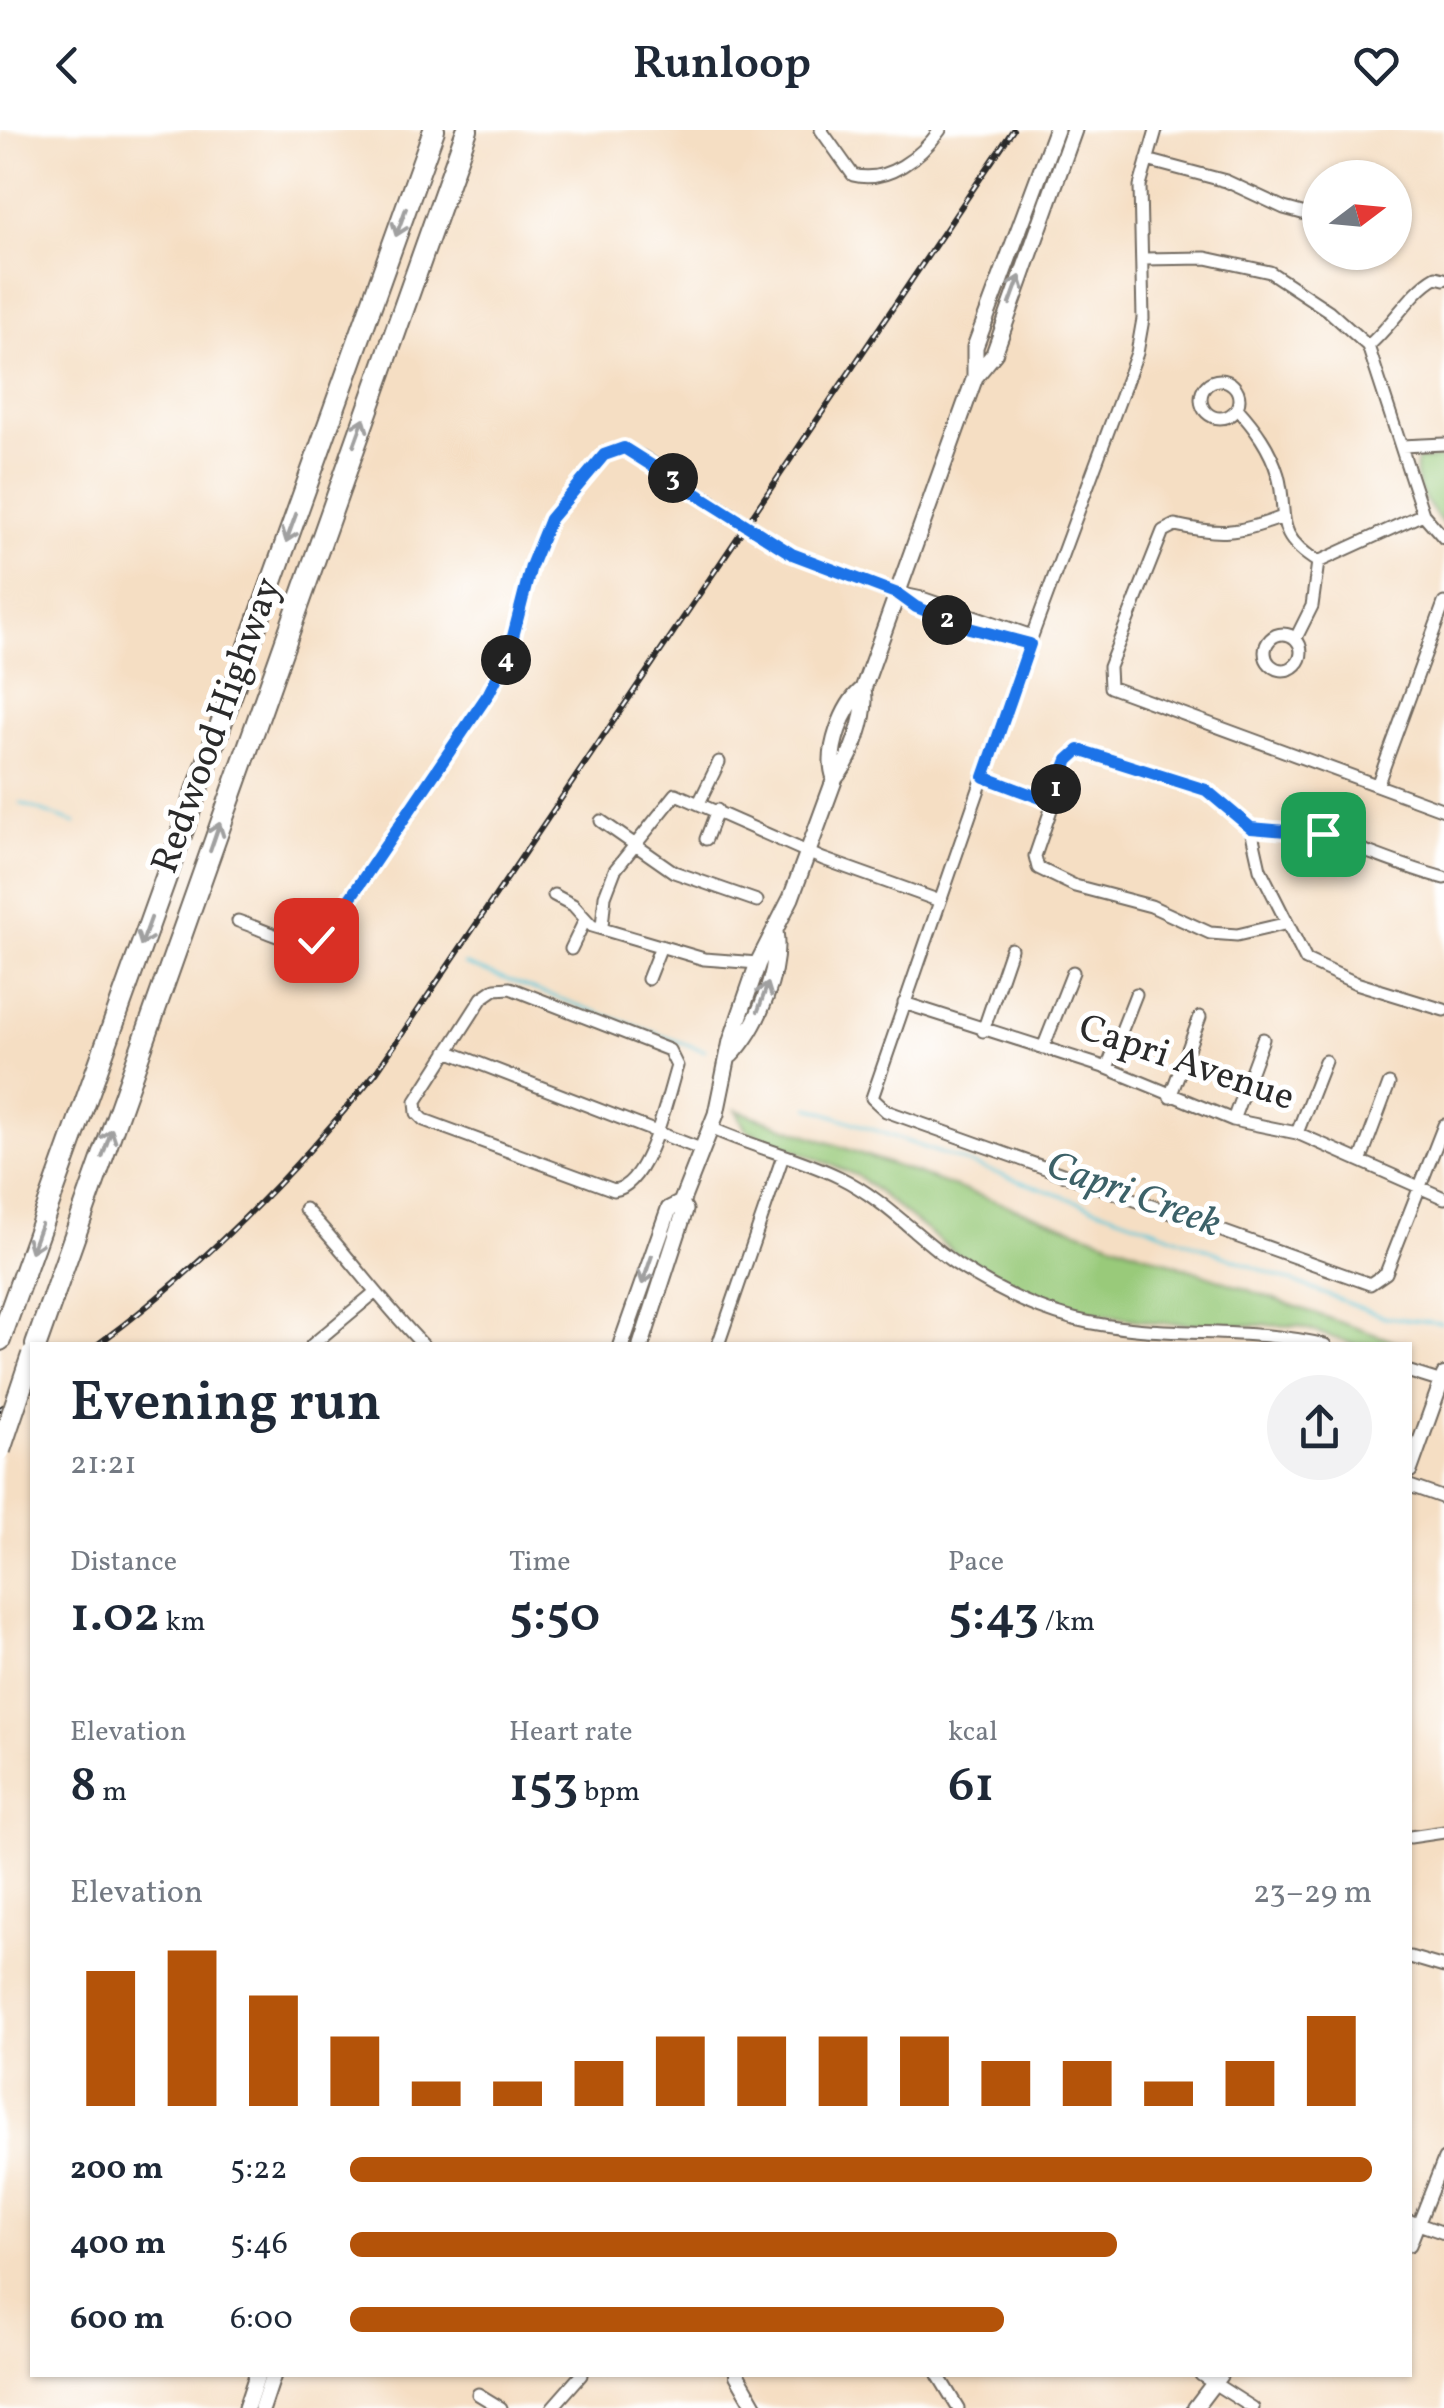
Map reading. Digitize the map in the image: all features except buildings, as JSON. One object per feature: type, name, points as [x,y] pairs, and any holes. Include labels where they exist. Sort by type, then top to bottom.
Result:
[{"type":"highway","name":"Redwood Highway","points":[[0,1340],[434,130]]},
{"type":"highway","name":"Redwood Highway","points":[[38,1340],[466,130]]},
{"type":"highway","points":[[0,1450],[30,1361]]},
{"type":"main road","points":[[622,1342],[669,1209],[681,1203],[703,1150],[731,1056],[731,1041],[758,963],[808,852],[834,778],[829,764],[850,699],[863,689],[898,594],[975,377],[975,347],[1056,130]]},
{"type":"main road","points":[[975,377],[994,354],[1074,130]]},
{"type":"main road","points":[[731,1056],[748,1038],[766,987],[778,948],[775,931]]},
{"type":"main road","points":[[642,1342],[678,1236],[685,1210],[681,1203]]},
{"type":"main road","points":[[246,2408],[256,2377]]},
{"type":"main road","points":[[262,2408],[272,2377]]},
{"type":"street","points":[[821,130],[832,139],[853,175],[868,179],[903,166],[940,130]]},
{"type":"street","points":[[1156,130],[1140,186],[1143,319],[1137,353],[872,1088],[876,1107],[1370,1284],[1386,1273],[1444,1125]]},
{"type":"street","points":[[1147,160],[1226,181],[1302,213]]},
{"type":"street","points":[[1143,258],[1206,258],[1270,272],[1329,310],[1368,346],[1422,514],[1444,538]]},
{"type":"street","points":[[1368,346],[1397,320],[1422,285],[1436,277],[1444,280]]},
{"type":"street","points":[[1236,408],[1267,447],[1279,478],[1280,518],[1302,552],[1318,562]]},
{"type":"street","points":[[1402,446],[1444,444]]},
{"type":"street","points":[[238,921],[301,942],[316,940],[338,916],[489,693],[508,656],[531,566],[550,519],[604,455],[624,448],[643,457],[792,554],[1031,640]]},
{"type":"street","points":[[1318,562],[1422,514]]},
{"type":"street","points":[[1280,518],[1248,530],[1212,535],[1175,525],[1163,531],[1108,667],[1110,687],[1438,808]]},
{"type":"street","points":[[1296,638],[1312,606],[1318,562]]},
{"type":"street","points":[[1378,783],[1444,603]]},
{"type":"street","points":[[1284,924],[1237,935],[1210,933],[1151,906],[1038,868],[1035,856],[1068,760],[1079,750],[1206,790],[1251,828],[1323,834],[1395,865],[1444,878]]},
{"type":"street","points":[[700,802],[719,762]]},
{"type":"street","points":[[984,777],[1051,802]]},
{"type":"street","points":[[602,926],[605,896],[615,870],[670,796],[682,795],[808,852],[940,901]]},
{"type":"street","points":[[706,840],[717,810]]},
{"type":"street","points":[[601,821],[674,872],[757,901]]},
{"type":"street","points":[[1251,828],[1260,868],[1284,924],[1306,960],[1332,974],[1444,1010]]},
{"type":"street","points":[[554,896],[573,906],[584,922],[704,959],[758,963]]},
{"type":"street","points":[[571,949],[584,922]]},
{"type":"street","points":[[648,980],[660,946]]},
{"type":"street","points":[[983,1032],[1011,949]]},
{"type":"street","points":[[1044,1048],[1073,972]]},
{"type":"street","points":[[496,988],[528,995],[668,1050],[677,1066],[656,1132],[638,1178],[614,1190],[424,1120],[417,1113],[416,1101],[482,998],[496,988]]},
{"type":"street","points":[[1107,1068],[1136,994]]},
{"type":"street","name":"Capri Avenue","points":[[904,1003],[983,1032],[1107,1068],[1170,1098],[1233,1120],[1297,1133],[1444,1198]]},
{"type":"street","points":[[1170,1098],[1200,1017]]},
{"type":"street","points":[[1233,1120],[1263,1039]]},
{"type":"street","points":[[447,1051],[703,1150]]},
{"type":"street","points":[[1297,1133],[1325,1061]]},
{"type":"street","points":[[1360,1159],[1389,1084]]},
{"type":"street","points":[[710,1128],[839,1177],[880,1202],[956,1264],[1012,1296],[1073,1318],[1156,1333],[1281,1336],[1310,1342]]},
{"type":"street","points":[[719,1342],[783,1156]]},
{"type":"street","points":[[305,1209],[355,1262],[373,1294],[420,1342]]},
{"type":"street","points":[[316,1342],[373,1294]]},
{"type":"street","points":[[1412,1372],[1443,1378],[1412,1464]]},
{"type":"street","points":[[1412,1487],[1444,1498]]},
{"type":"street","points":[[1412,1837],[1444,1832]]},
{"type":"street","points":[[1412,1958],[1444,1967]]},
{"type":"street","points":[[1444,2159],[1414,2222],[1444,2234]]},
{"type":"street","points":[[552,2408],[578,2377]]},
{"type":"street","points":[[738,2377],[756,2408]]},
{"type":"street","points":[[939,2377],[958,2408]]},
{"type":"street","points":[[1195,2408],[1217,2379],[1254,2408]]},
{"type":"street","points":[[478,2394],[501,2408]]},
{"type":"green space","points":[[1444,458],[1444,525],[1422,495],[1416,469],[1417,460]]},
{"type":"green space","points":[[736,1110],[1396,1342],[1347,1342],[1298,1326],[1155,1323],[1088,1312],[1036,1295],[955,1253],[858,1176],[746,1130]]},
{"type":"waterway","name":"Capri Creek","points":[[20,803],[75,823]]},
{"type":"waterway","name":"Capri Creek","points":[[464,964],[705,1051]]},
{"type":"waterway","name":"Capri Creek","points":[[809,1107],[1144,1225],[1385,1317],[1441,1323]]},
{"type":"railway","points":[[101,1342],[174,1283],[246,1217],[377,1071],[1013,130]]},
{"type":"railway","points":[[0,1409],[30,1390]]},
{"type":"route","points":[[316,940],[338,916],[489,693],[516,636],[531,566],[550,519],[604,455],[624,448],[792,554],[898,594],[916,607],[969,628],[1030,644],[984,777],[1051,802],[1068,760],[1079,750],[1206,790],[1251,828],[1323,834]]}]
